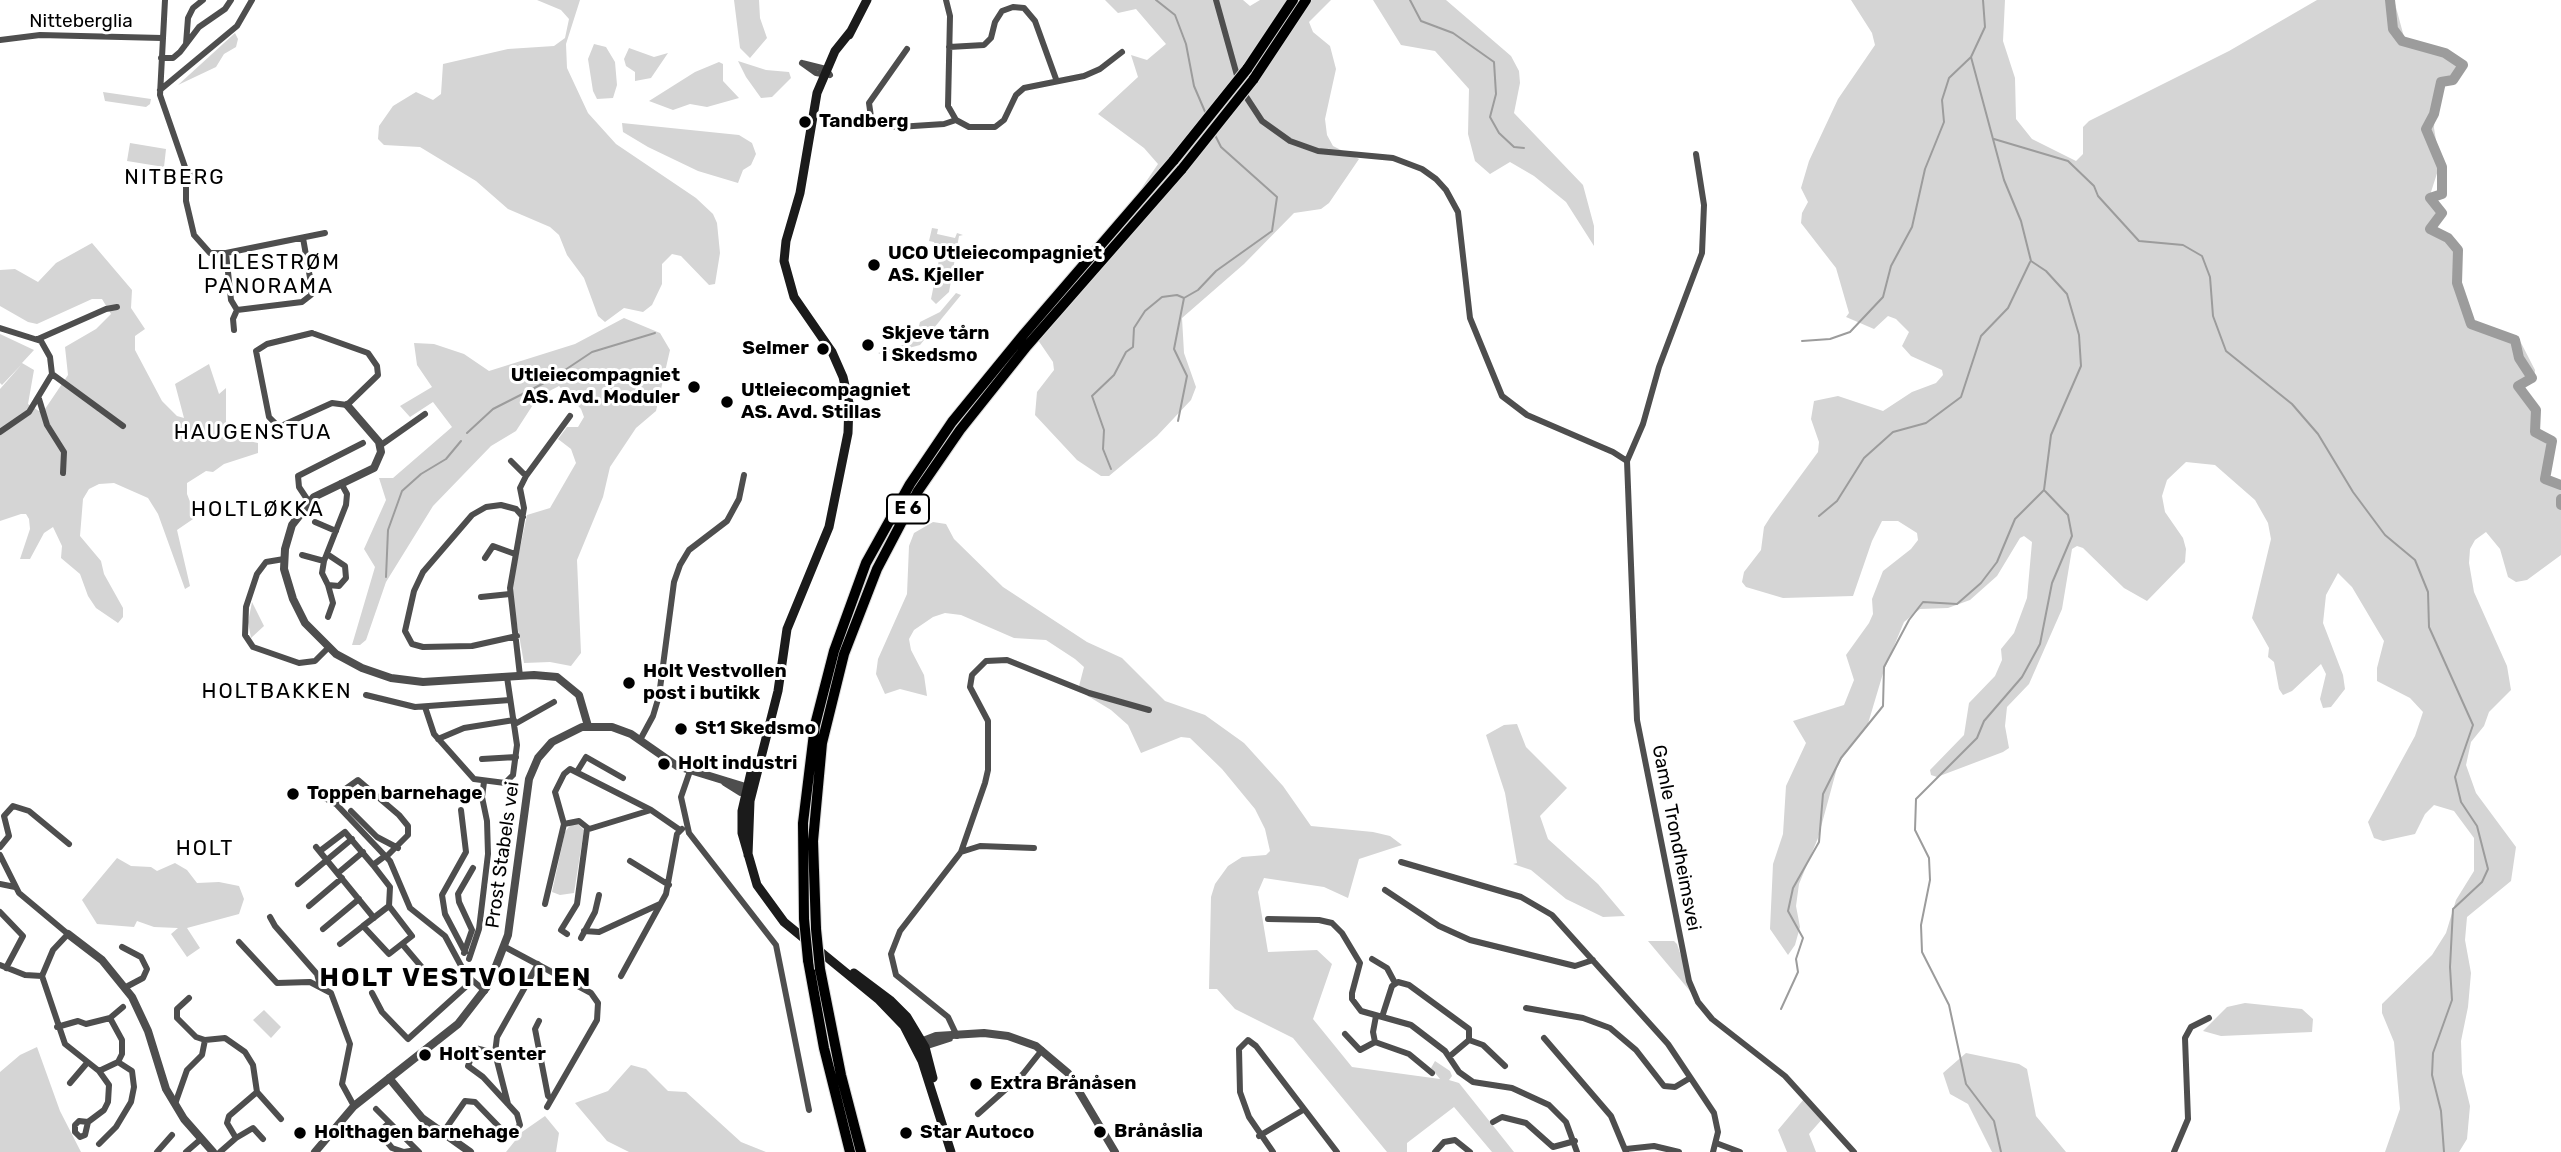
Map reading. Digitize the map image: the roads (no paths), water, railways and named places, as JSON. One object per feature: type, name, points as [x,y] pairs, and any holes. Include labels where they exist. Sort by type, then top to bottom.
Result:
[{"type":"highway","name":"E 6","points":[[861,1152],[841,1075],[820,969],[816,929],[813,841],[822,743],[844,654],[877,569],[918,491],[960,430],[1178,165],[1293,0]]},
{"type":"highway","name":"E 6","points":[[850,1152],[824,1048],[808,960],[804,919],[803,823],[815,725],[834,651],[866,563],[910,484],[952,422],[1024,334],[1253,80],[1306,0]]},
{"type":"main road","points":[[867,0],[851,31],[840,43],[826,73],[813,116],[800,193],[785,248],[784,268],[793,297],[841,371],[848,397],[849,424],[829,527],[789,619],[778,691],[748,789],[748,855],[757,885],[773,910],[891,1010],[921,1044],[951,1152]]},
{"type":"street","points":[[165,0],[160,90],[167,121],[186,170],[186,201],[198,242],[211,253],[226,253],[325,233]]},
{"type":"street","points":[[186,44],[188,18],[193,8],[203,0]]},
{"type":"street","points":[[161,58],[173,58],[199,27],[225,9],[231,0]]},
{"type":"street","points":[[160,90],[237,26],[252,0]]},
{"type":"street","points":[[946,0],[950,16],[947,99],[956,120],[970,127],[995,127],[1007,117],[1020,90],[1056,79],[1092,73],[1122,51]]},
{"type":"street","points":[[1216,0],[1240,86],[1247,101],[1268,128],[1304,148],[1407,162],[1422,169],[1446,190],[1461,222],[1470,318],[1502,396],[1527,415],[1613,452],[1627,461],[1643,424],[1659,367],[1702,253],[1703,205],[1696,154]]},
{"type":"street","points":[[949,47],[984,45],[991,38],[995,22],[1002,11],[1013,7],[1024,8],[1035,21],[1056,79]]},
{"type":"street","name":"Nitteberglia","points":[[0,40],[40,35],[162,38]]},
{"type":"street","points":[[907,49],[869,103],[871,117],[879,124],[898,127],[944,124],[956,120]]},
{"type":"street","points":[[186,170],[196,178]]},
{"type":"street","points":[[237,310],[261,309],[307,298],[312,289],[303,238]]},
{"type":"street","points":[[226,253],[231,300],[237,310]]},
{"type":"street","points":[[0,328],[38,339],[106,309],[117,307]]},
{"type":"street","points":[[234,330],[233,320],[237,310]]},
{"type":"street","points":[[347,405],[378,375],[374,361],[360,348],[312,333],[267,344],[256,351],[269,417],[275,425],[288,425],[332,403],[347,405],[381,445],[380,457],[374,468],[309,502],[292,525],[284,558],[288,584],[299,611],[328,648],[362,668],[409,681],[547,675],[570,684],[584,702],[588,726],[618,729],[640,740],[668,761],[690,771],[748,789]]},
{"type":"street","points":[[0,432],[21,419],[38,399],[52,373],[50,357],[38,339]]},
{"type":"street","points":[[52,373],[123,426]]},
{"type":"street","points":[[38,399],[47,425],[64,452],[63,473]]},
{"type":"street","points":[[381,445],[425,414]]},
{"type":"street","points":[[520,676],[510,594],[524,508],[520,494],[526,476],[570,416]]},
{"type":"street","points":[[309,502],[299,487],[298,476],[363,443]]},
{"type":"street","points":[[511,461],[526,476]]},
{"type":"street","name":"Gamle Trondheimsvei","points":[[1627,461],[1637,720],[1689,981],[1698,1002],[1712,1019],[1785,1076],[1854,1152]]},
{"type":"street","points":[[640,740],[653,716],[659,696],[674,582],[680,565],[689,550],[727,521],[739,499],[744,475]]},
{"type":"street","points":[[328,617],[333,603],[323,578],[326,558],[348,498],[341,483]]},
{"type":"street","points":[[517,636],[472,646],[423,647],[412,644],[405,631],[414,591],[423,572],[472,515],[486,507],[501,505],[516,509],[523,517]]},
{"type":"street","points":[[315,522],[337,531]]},
{"type":"street","points":[[485,558],[493,545],[515,554]]},
{"type":"street","points":[[302,555],[342,563],[347,574],[339,586],[328,585]]},
{"type":"street","points":[[284,558],[265,562],[257,574],[246,607],[245,635],[253,647],[299,663],[314,661],[328,648]]},
{"type":"street","points":[[481,597],[510,594]]},
{"type":"street","points":[[954,1036],[948,1017],[896,975],[891,954],[900,931],[961,852],[988,770],[988,722],[970,683],[972,675],[981,664],[990,659],[1007,660],[1089,693],[1149,710]]},
{"type":"street","points":[[425,707],[430,726],[438,739],[474,779],[484,782],[508,782],[513,775],[516,757],[507,677]]},
{"type":"street","points":[[366,695],[403,705],[425,707],[509,701]]},
{"type":"street","points":[[438,739],[464,728],[514,722],[554,702]]},
{"type":"street","name":"Prost Stabels vei","points":[[315,1152],[354,1106],[452,1030],[485,991],[505,947],[531,772],[541,754],[557,738],[588,726]]},
{"type":"street","points":[[482,759],[516,757]]},
{"type":"street","points":[[578,770],[586,757],[623,778]]},
{"type":"street","points":[[356,769],[358,780],[389,805],[408,826],[406,839],[398,848],[373,865]]},
{"type":"street","points":[[545,904],[564,824],[558,810],[556,788],[567,771],[578,770],[651,810],[680,830]]},
{"type":"street","points":[[690,771],[681,797],[687,825],[694,841],[776,945],[808,1110]]},
{"type":"street","points":[[336,804],[344,790],[358,780]]},
{"type":"street","points":[[469,959],[480,920],[488,854],[487,821],[482,794],[484,782]]},
{"type":"street","points":[[323,797],[336,804],[386,857],[398,876],[410,908],[444,936],[471,982],[485,991]]},
{"type":"street","points":[[0,847],[9,836],[4,816],[13,806],[29,811],[69,844]]},
{"type":"street","points":[[461,810],[466,852],[442,895],[445,914],[465,951]]},
{"type":"street","points":[[587,829],[651,810]]},
{"type":"street","points":[[351,811],[377,837],[398,848]]},
{"type":"street","points":[[564,824],[579,821],[587,829]]},
{"type":"street","points":[[621,976],[670,885],[680,830],[687,825]]},
{"type":"street","points":[[567,934],[561,930],[578,898],[587,829]]},
{"type":"street","points":[[363,926],[385,953],[393,953],[411,939],[411,933],[389,906],[390,887],[345,832],[318,849],[374,918]]},
{"type":"street","points":[[298,884],[352,839]]},
{"type":"street","points":[[961,852],[980,846],[1034,848]]},
{"type":"street","points":[[309,906],[363,852]]},
{"type":"street","points":[[0,855],[15,887],[102,960],[126,987],[142,1015],[166,1089],[174,1104],[213,1152]]},
{"type":"street","points":[[630,861],[670,885]]},
{"type":"street","points":[[1401,862],[1531,901],[1552,915],[1654,1025],[1714,1113],[1716,1143],[1713,1152]]},
{"type":"street","points":[[459,961],[472,934],[458,897],[473,869]]},
{"type":"street","points":[[0,884],[15,887]]},
{"type":"street","points":[[1385,890],[1439,926],[1470,940],[1576,966],[1593,960]]},
{"type":"street","points":[[547,894],[557,897]]},
{"type":"street","points":[[580,938],[595,912],[599,895]]},
{"type":"street","points":[[578,898],[586,898]]},
{"type":"street","points":[[323,929],[359,899]]},
{"type":"street","points":[[584,931],[599,932],[662,903]]},
{"type":"street","points":[[340,944],[389,906]]},
{"type":"street","points":[[0,912],[23,936],[3,967],[42,976]]},
{"type":"street","points":[[270,917],[280,933],[317,974],[320,985]]},
{"type":"street","points":[[1268,919],[1326,920],[1337,927],[1360,963],[1352,999],[1361,1011],[1404,1021],[1450,1056],[1459,1072],[1473,1082],[1512,1088],[1549,1105],[1566,1122],[1577,1152]]},
{"type":"street","points":[[470,923],[480,920]]},
{"type":"street","points":[[68,934],[53,950],[42,976],[57,1027],[65,1044],[99,1071],[109,1085],[108,1102],[104,1110],[88,1122]]},
{"type":"street","points":[[239,942],[276,983],[303,981],[320,985],[334,998],[349,1040],[349,1056],[342,1084],[354,1106]]},
{"type":"street","points":[[403,945],[436,984]]},
{"type":"street","points":[[122,947],[141,957],[146,969],[143,978],[126,987]]},
{"type":"street","name":"Prost Stabels vei","points":[[505,947],[591,993],[599,1009],[597,1020],[547,1107]]},
{"type":"street","points":[[1371,959],[1387,968],[1395,983]]},
{"type":"street","points":[[508,1104],[495,1053],[497,1037],[538,964]]},
{"type":"street","points":[[372,993],[382,1012],[408,1039],[471,982]]},
{"type":"street","points":[[1375,1042],[1373,1032],[1389,990],[1395,983]]},
{"type":"street","points":[[1395,983],[1409,985],[1469,1029],[1469,1040],[1450,1056]]},
{"type":"street","points":[[189,998],[177,1009],[177,1017],[196,1037],[205,1040],[225,1038],[245,1052],[253,1065],[257,1092],[281,1119]]},
{"type":"street","points":[[57,1027],[110,1018],[123,1007]]},
{"type":"street","points":[[1526,1008],[1583,1018],[1616,1031],[1636,1050],[1664,1086],[1675,1087],[1690,1078]]},
{"type":"street","points":[[1540,1019],[1542,1011]]},
{"type":"street","points":[[110,1018],[122,1040],[118,1062]]},
{"type":"street","points":[[2174,1152],[2188,1119],[2185,1038],[2191,1027],[2209,1018]]},
{"type":"street","points":[[539,1021],[535,1029],[548,1096],[551,1099]]},
{"type":"street","points":[[921,1044],[954,1036],[1000,1034],[1024,1040],[1042,1050],[1068,1073],[1115,1152]]},
{"type":"street","points":[[1345,1034],[1360,1049],[1375,1042],[1409,1054],[1432,1073]]},
{"type":"street","points":[[1544,1038],[1559,1047],[1611,1116],[1626,1150],[1654,1146],[1679,1152]]},
{"type":"street","points":[[174,1104],[187,1070],[202,1055],[205,1040]]},
{"type":"street","points":[[1469,1040],[1483,1045],[1506,1066]]},
{"type":"street","points":[[1273,1152],[1259,1136],[1240,1092],[1238,1058],[1244,1041],[1256,1046],[1337,1152]]},
{"type":"street","points":[[442,1134],[461,1102],[470,1100],[501,1131],[513,1133],[519,1128],[520,1119],[508,1104],[468,1066],[475,1048],[495,1053]]},
{"type":"street","points":[[978,1114],[1023,1074],[1042,1050]]},
{"type":"street","points":[[99,1071],[118,1062]]},
{"type":"street","points":[[99,1144],[116,1127],[131,1102],[134,1087],[132,1071],[118,1062]]},
{"type":"street","points":[[69,1083],[87,1063]]},
{"type":"street","points":[[389,1078],[412,1107],[442,1134],[470,1152]]},
{"type":"street","points":[[236,1138],[227,1123],[229,1115],[257,1092]]},
{"type":"street","points":[[376,1109],[418,1151]]},
{"type":"street","points":[[1259,1136],[1303,1110]]},
{"type":"street","points":[[1496,1110],[1502,1117],[1533,1126],[1553,1147],[1575,1141]]},
{"type":"street","points":[[1493,1122],[1502,1117]]},
{"type":"street","points":[[389,1123],[379,1132],[392,1148],[404,1152],[418,1151]]},
{"type":"street","points":[[220,1152],[253,1128],[263,1139]]},
{"type":"street","points":[[157,1152],[172,1135]]},
{"type":"street","points":[[186,1152],[201,1139]]},
{"type":"street","points":[[1435,1152],[1444,1142],[1455,1140],[1470,1152]]},
{"type":"street","points":[[1716,1143],[1740,1152]]},
{"type":"waterway","points":[[1156,0],[1175,15],[1186,44],[1194,86],[1206,114]]},
{"type":"waterway","points":[[1410,0],[1421,21],[1453,33],[1494,62],[1496,94],[1490,117],[1499,133],[1514,147],[1524,148]]},
{"type":"waterway","points":[[1781,1009],[1798,972],[1796,959],[1803,938],[1788,911],[1793,888],[1819,842],[1823,794],[1841,758],[1883,706],[1884,667],[1909,620],[1923,602],[1957,604],[1981,583],[1997,562],[2015,519],[2044,490],[2051,435],[2081,366],[2079,335],[2067,294],[2046,271],[2031,261],[2021,221],[2004,180],[1971,57],[1985,27],[1983,0]]},
{"type":"waterway","points":[[2390,0],[2393,29],[2402,41],[2445,53],[2463,65],[2453,80],[2441,82],[2434,114],[2426,129],[2442,167],[2442,194],[2430,198],[2442,213],[2430,229],[2448,238],[2458,250],[2457,283],[2471,324],[2515,340],[2519,358],[2532,378],[2518,386],[2536,410],[2535,432],[2552,441],[2545,479],[2561,485]]},
{"type":"waterway","points":[[1802,341],[1830,339],[1850,332],[1883,297],[1891,266],[1912,227],[1925,169],[1944,122],[1942,100],[1949,78],[1971,57]]},
{"type":"waterway","points":[[1111,469],[1103,449],[1104,430],[1092,396],[1114,375],[1126,352],[1133,347],[1134,328],[1145,311],[1162,297],[1177,295],[1184,298],[1198,290],[1216,271],[1272,231],[1277,197],[1221,147],[1215,135]]},
{"type":"waterway","points":[[1994,139],[2068,161],[2094,186],[2098,196],[2139,241],[2183,245],[2202,256],[2210,277],[2213,316],[2226,351],[2292,404],[2318,434],[2353,492],[2385,535],[2415,560],[2428,592],[2429,627],[2473,725],[2455,777],[2461,802],[2477,826],[2488,869],[2482,882],[2453,909],[2450,967],[2452,1000],[2433,1053],[2432,1075],[2441,1111],[2444,1152]]},
{"type":"waterway","points":[[1819,516],[1837,501],[1864,458],[1893,432],[1926,423],[1961,397],[1981,336],[2008,308],[2030,262]]},
{"type":"waterway","points":[[1178,421],[1187,376],[1174,349],[1184,298]]},
{"type":"waterway","points":[[467,433],[493,409],[550,380],[592,352],[655,333]]},
{"type":"waterway","points":[[386,577],[388,530],[402,491],[421,474],[446,459],[461,441]]},
{"type":"waterway","points":[[2001,1152],[1994,1121],[1966,1084],[1949,1005],[1922,952],[1921,925],[1930,880],[1929,858],[1915,830],[1916,799],[1977,738],[1984,721],[2022,677],[2040,644],[2052,583],[2072,536],[2068,515],[2045,491]]},
{"type":"waterway","points":[[2561,499],[2561,505]]},
{"type":"place","name":"Tandberg","points":[[805,122]]},
{"type":"place","name":"UCO Utleiecompagniet AS. Kjeller","points":[[874,265]]},
{"type":"place","name":"Skjeve tårn i Skedsmo","points":[[868,345]]},
{"type":"place","name":"Selmer","points":[[823,349]]},
{"type":"place","name":"Utleiecompagniet AS. Avd. Moduler","points":[[694,387]]},
{"type":"place","name":"Utleiecompagniet AS. Avd. Stillas","points":[[727,402]]},
{"type":"place","name":"Holt Vestvollen post i butikk","points":[[629,683]]},
{"type":"place","name":"St1 Skedsmo","points":[[681,729]]},
{"type":"place","name":"Holt industri","points":[[664,764]]},
{"type":"place","name":"Toppen barnehage","points":[[293,794]]},
{"type":"place","name":"Holt senter","points":[[425,1055]]},
{"type":"place","name":"Extra Brånåsen","points":[[976,1084]]},
{"type":"place","name":"Brånåslia","points":[[1100,1132]]},
{"type":"place","name":"Holthagen barnehage","points":[[300,1133]]},
{"type":"place","name":"Star Autoco","points":[[906,1133]]},
{"type":"district","name":"NITBERG","points":[[175,178]]},
{"type":"district","name":"LILLESTRØM PANORAMA","points":[[269,275]]},
{"type":"district","name":"HAUGENSTUA","points":[[253,433]]},
{"type":"district","name":"HOLTLØKKA","points":[[258,510]]},
{"type":"district","name":"HOLTBAKKEN","points":[[277,692]]},
{"type":"district","name":"HOLT","points":[[205,849]]},
{"type":"district","name":"HOLT VESTVOLLEN","points":[[456,978]]}]
